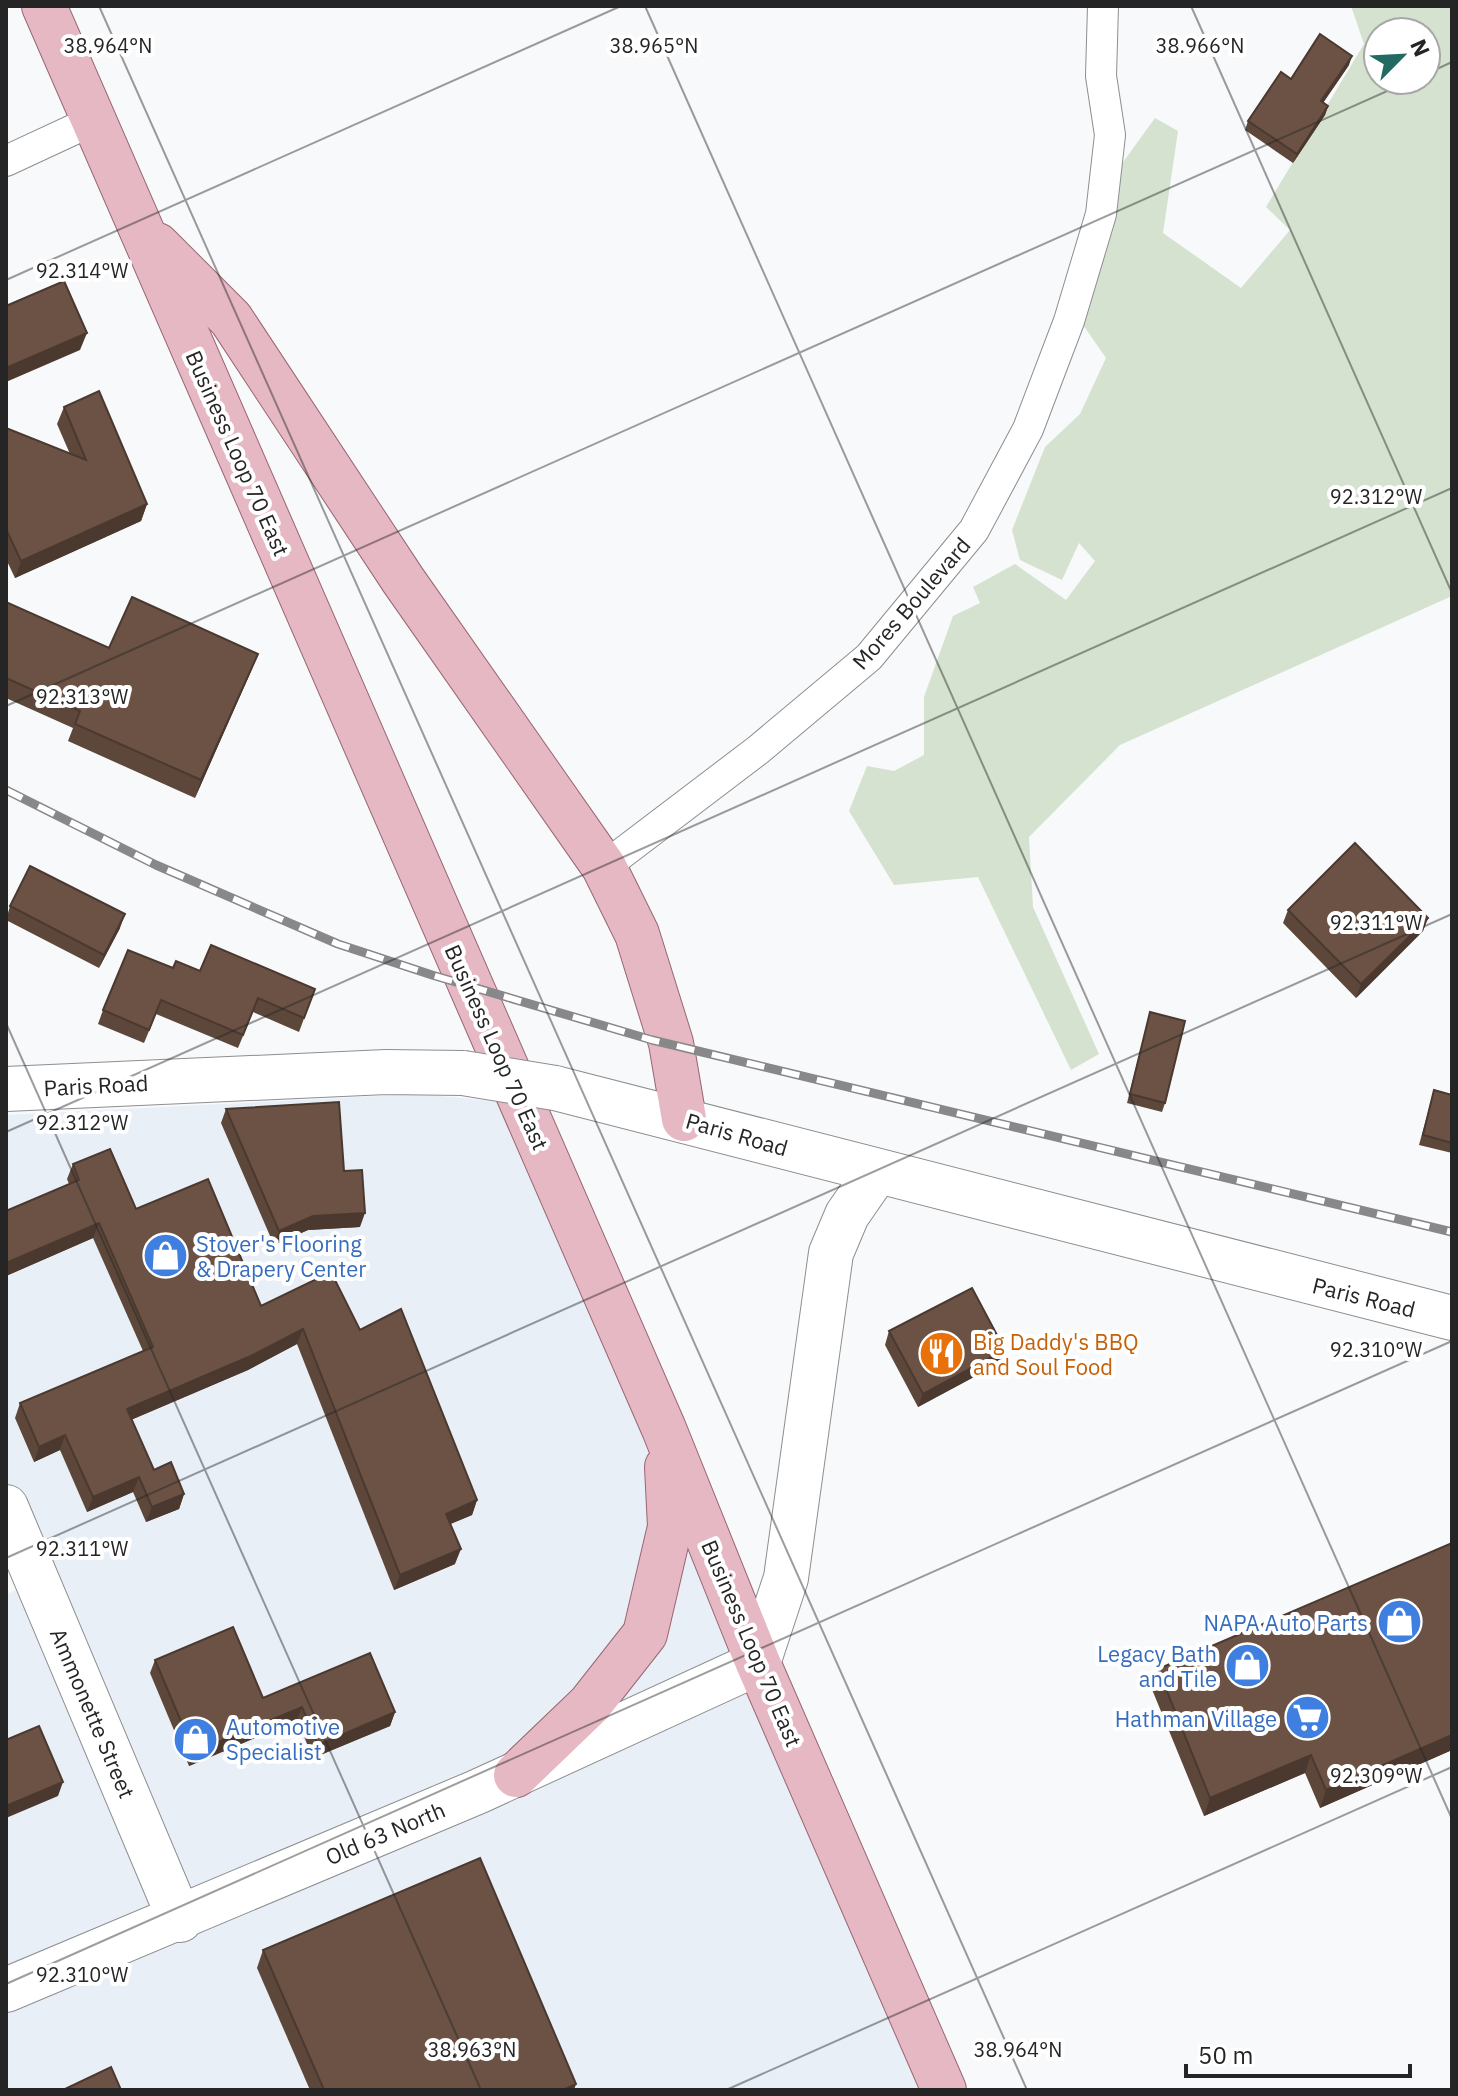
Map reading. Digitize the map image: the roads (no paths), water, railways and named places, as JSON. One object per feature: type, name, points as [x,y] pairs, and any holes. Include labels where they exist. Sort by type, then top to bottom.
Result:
[{"type":"main road","name":"Business Loop 70 East","points":[[44,6],[664,1429],[758,1663],[944,2090]]},
{"type":"main road","points":[[139,226],[231,319],[403,580],[604,867],[637,934],[667,1030],[684,1119]]},
{"type":"main road","name":"Paris Road","points":[[6,1089],[386,1072],[463,1073],[555,1088],[684,1119],[876,1173],[1452,1318]]},
{"type":"main road","points":[[758,1663],[786,1578],[831,1253],[847,1215],[876,1173]]},
{"type":"main road","points":[[516,1775],[590,1704],[645,1634],[670,1527],[664,1429]]},
{"type":"main road","name":"Ammonette Street","points":[[6,1507],[180,1920]]},
{"type":"main road","name":"Old 63 North","points":[[6,1990],[180,1920],[516,1775],[758,1663]]},
{"type":"street","name":"Mores Boulevard","points":[[604,867],[758,750],[869,657],[974,530],[1028,429],[1069,321],[1101,214],[1110,135],[1101,76],[1103,6]]},
{"type":"street","points":[[6,161],[92,121]]},
{"type":"railway","points":[[6,790],[156,865],[338,944],[432,975],[652,1040],[1452,1232]]},
{"type":"place","name":"Stover's Flooring & Drapery Center","points":[[165,1256]]},
{"type":"place","name":"Big Daddy's BBQ and Soul Food","points":[[942,1354]]},
{"type":"place","name":"NAPA Auto Parts","points":[[1399,1622]]},
{"type":"place","name":"Legacy Bath and Tile","points":[[1248,1666]]},
{"type":"place","name":"Hathman Village","points":[[1308,1718]]},
{"type":"place","name":"Automotive Specialist","points":[[195,1739]]}]
